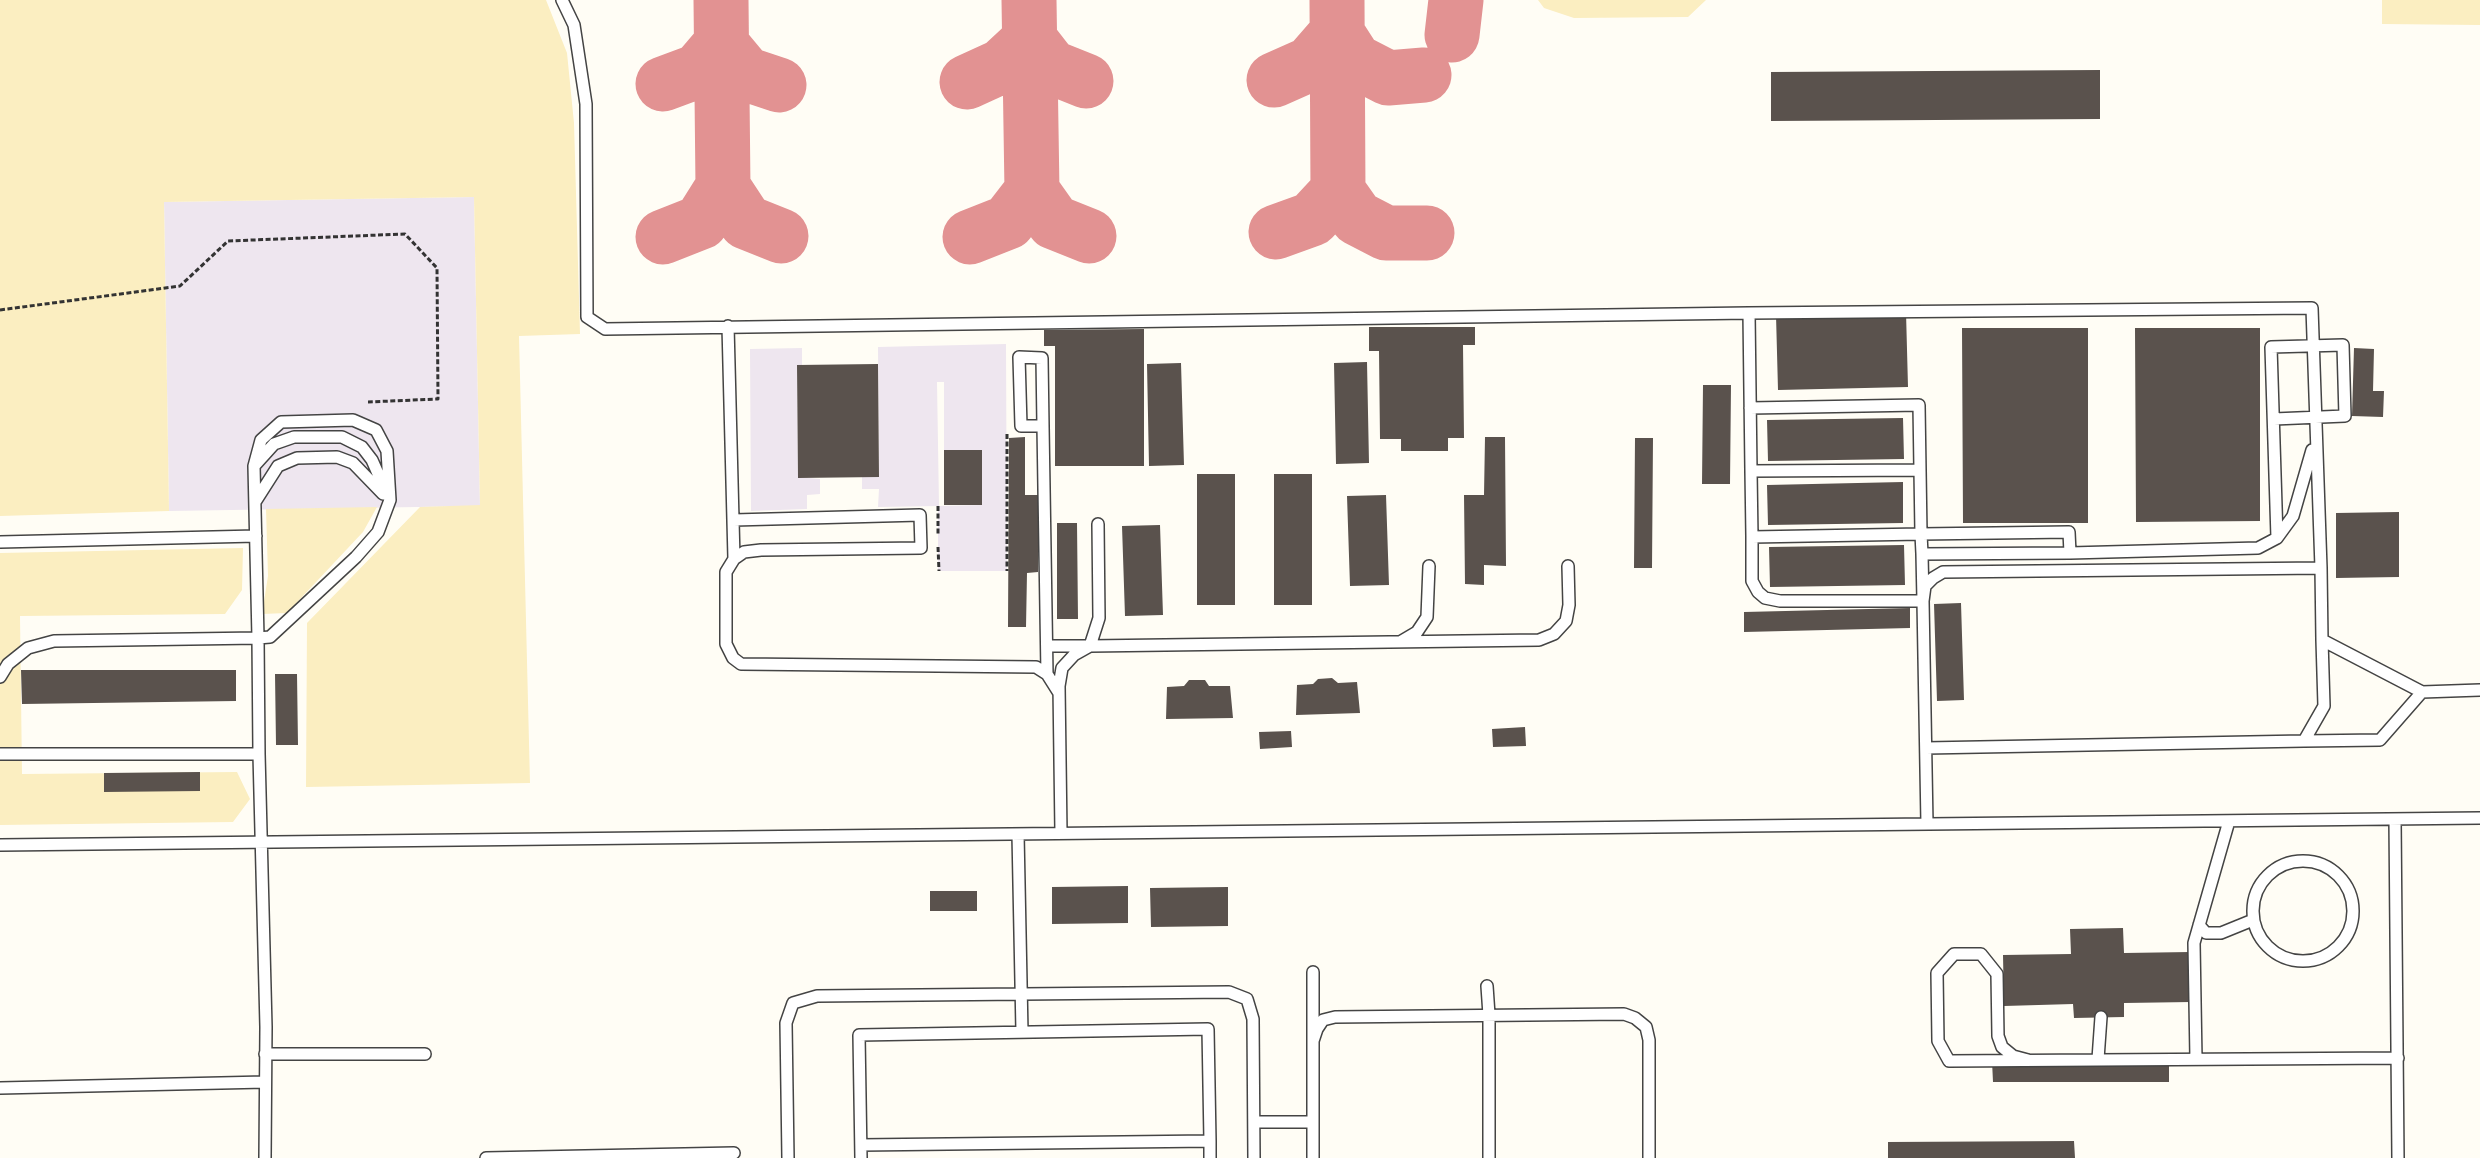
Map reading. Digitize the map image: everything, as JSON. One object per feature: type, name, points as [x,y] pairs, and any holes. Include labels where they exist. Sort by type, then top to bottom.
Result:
[{"type":"lane","points":[[562,0],[574,25],[586,104],[587,317],[605,329],[1749,313],[2312,308],[2324,706],[2304,742]]},
{"type":"lane","points":[[1749,313],[1752,581],[1758,592],[1765,598],[1780,601],[1923,601]]},
{"type":"lane","points":[[728,326],[734,559]]},
{"type":"lane","points":[[2274,419],[2316,420],[2345,416],[2343,345],[2271,347],[2277,538]]},
{"type":"lane","points":[[1043,426],[1021,426],[1019,357],[1042,358],[1047,674]]},
{"type":"lane","points":[[1750,408],[1919,406],[1927,824]]},
{"type":"lane","points":[[0,676],[8,664],[28,648],[54,641],[258,638],[270,637],[356,557],[378,532],[390,500],[388,451],[376,430],[353,420],[281,422],[261,440],[254,466],[258,638],[259,754],[266,1054],[265,1158]]},
{"type":"lane","points":[[1922,554],[2070,553],[2258,548],[2277,538],[2293,516],[2311,458],[2316,420]]},
{"type":"lane","points":[[254,466],[274,444],[294,437],[342,436],[362,447],[390,500]]},
{"type":"lane","points":[[255,502],[278,466],[297,458],[337,457],[353,463],[390,500]]},
{"type":"lane","points":[[1751,471],[1920,470]]},
{"type":"lane","points":[[734,520],[920,515],[921,548],[761,550],[744,552],[734,559],[726,572],[726,644],[733,658],[741,664],[1036,667],[1047,674],[1059,693]]},
{"type":"lane","points":[[1061,833],[1059,693],[1062,668],[1074,655],[1090,646],[1099,618],[1098,524]]},
{"type":"lane","points":[[1752,537],[2069,532],[2070,553]]},
{"type":"lane","points":[[0,542],[256,536]]},
{"type":"lane","points":[[1399,642],[1417,632],[1427,616],[1428,566]]},
{"type":"lane","points":[[1047,646],[1539,640],[1554,634],[1566,621],[1569,605],[1568,566]]},
{"type":"lane","points":[[1923,601],[1925,586],[1943,572],[2321,568]]},
{"type":"lane","points":[[2322,640],[2422,692],[2480,690]]},
{"type":"lane","points":[[1926,748],[2380,740],[2422,692]]},
{"type":"lane","points":[[0,754],[259,754]]},
{"type":"lane","points":[[0,845],[2480,818]]},
{"type":"lane","points":[[2395,819],[2398,1158]]},
{"type":"lane","points":[[2196,1059],[2194,943],[2229,821]]},
{"type":"lane","points":[[1018,834],[1022,1032]]},
{"type":"lane","points":[[2306,860],[2322,864],[2337,873],[2349,888],[2354,909],[2351,929],[2346,938],[2335,951],[2313,961],[2294,961],[2275,954],[2261,940],[2253,920],[2252,908],[2256,890],[2268,874],[2287,863],[2306,860]]},
{"type":"lane","points":[[2199,924],[2206,933],[2221,933],[2253,920]]},
{"type":"lane","points":[[2028,1060],[2013,1056],[2002,1047],[1998,1036],[1997,974],[1981,954],[1954,954],[1937,973],[1938,1041],[1949,1062],[2098,1059],[2398,1058]]},
{"type":"lane","points":[[1313,972],[1313,1158]]},
{"type":"lane","points":[[1487,986],[1489,1015],[1489,1158]]},
{"type":"lane","points":[[788,1158],[786,1023],[793,1003],[816,996],[1229,992],[1247,999],[1253,1019],[1254,1158]]},
{"type":"lane","points":[[1313,1041],[1316,1029],[1323,1020],[1335,1017],[1624,1014],[1635,1018],[1646,1027],[1650,1040],[1649,1158]]},
{"type":"lane","points":[[2098,1059],[2101,1017]]},
{"type":"lane","points":[[861,1158],[860,1035],[1208,1029],[1210,1158]]},
{"type":"lane","points":[[266,1054],[425,1054]]},
{"type":"lane","points":[[0,1088],[266,1082]]},
{"type":"lane","points":[[1254,1122],[1313,1122]]},
{"type":"lane","points":[[861,1145],[1210,1141]]},
{"type":"lane","points":[[486,1158],[734,1153]]},
{"type":"path","points":[[0,310],[180,286],[228,241],[405,234],[437,268],[438,399],[368,402]]},
{"type":"path","points":[[1006,432],[1007,571]]},
{"type":"shaded area","points":[[474,197],[480,506],[169,511],[164,202]]},
{"type":"shaded area","points":[[1006,344],[1007,571],[938,571],[938,506],[878,507],[879,489],[862,489],[862,477],[879,476],[878,347]],"holes":[[[937,382],[944,382],[944,450],[982,450],[982,505],[939,506]]]},
{"type":"shaded area","points":[[802,348],[802,367],[797,366],[798,477],[820,479],[820,494],[807,495],[807,509],[751,511],[750,349]]},
{"type":"sand","points":[[0,0],[546,0],[567,53],[574,123],[580,334],[519,336],[530,783],[306,787],[307,623],[420,507],[480,505],[474,197],[164,202],[169,511],[0,516]]},
{"type":"sand","points":[[1538,0],[1706,0],[1688,17],[1574,18],[1544,8]]},
{"type":"sand","points":[[2382,0],[2480,0],[2480,25],[2382,24]]},
{"type":"sand","points":[[377,507],[363,532],[287,613],[262,614],[268,576],[266,509]]},
{"type":"sand","points":[[243,548],[242,590],[225,614],[20,616],[22,774],[237,772],[250,799],[233,822],[0,825],[0,553]]},
{"type":"building","points":[[2100,70],[2100,119],[1771,121],[1771,72]]},
{"type":"building","points":[[1906,312],[1908,387],[1778,390],[1776,315]]},
{"type":"building","points":[[1369,327],[1475,327],[1475,345],[1463,345],[1464,438],[1448,438],[1448,451],[1401,451],[1401,439],[1380,439],[1379,351],[1369,351]]},
{"type":"building","points":[[1962,328],[2088,328],[2088,523],[1963,523]]},
{"type":"building","points":[[2135,328],[2260,328],[2260,521],[2136,522]]},
{"type":"building","points":[[1144,329],[1144,466],[1055,466],[1055,346],[1044,346],[1044,330]]},
{"type":"building","points":[[2354,348],[2374,349],[2373,391],[2384,391],[2383,417],[2352,416]]},
{"type":"building","points":[[1367,362],[1369,463],[1336,464],[1334,363]]},
{"type":"building","points":[[1181,363],[1184,465],[1149,466],[1147,364]]},
{"type":"building","points":[[878,364],[879,477],[798,478],[797,365]]},
{"type":"building","points":[[1703,385],[1731,385],[1730,484],[1702,484]]},
{"type":"building","points":[[1903,418],[1904,459],[1768,461],[1767,420]]},
{"type":"building","points":[[1025,437],[1025,495],[1039,495],[1038,572],[1027,573],[1026,627],[1008,627],[1009,438]]},
{"type":"building","points":[[1485,437],[1505,437],[1506,566],[1484,565],[1484,585],[1465,584],[1464,495],[1484,495]]},
{"type":"building","points":[[1635,438],[1653,438],[1652,568],[1634,568]]},
{"type":"building","points":[[944,450],[982,450],[982,505],[944,505]]},
{"type":"building","points":[[1197,474],[1235,474],[1235,605],[1197,605]]},
{"type":"building","points":[[1274,474],[1312,474],[1312,605],[1274,605]]},
{"type":"building","points":[[1903,482],[1903,523],[1768,525],[1767,485]]},
{"type":"building","points":[[1386,495],[1389,585],[1350,586],[1347,496]]},
{"type":"building","points":[[2399,512],[2399,577],[2336,578],[2336,513]]},
{"type":"building","points":[[1057,523],[1077,523],[1078,619],[1057,619]]},
{"type":"building","points":[[1160,525],[1163,615],[1125,616],[1122,526]]},
{"type":"building","points":[[1904,545],[1905,585],[1770,587],[1769,547]]},
{"type":"building","points":[[1961,603],[1964,700],[1937,701],[1934,604]]},
{"type":"building","points":[[1910,608],[1910,628],[1744,632],[1744,612]]},
{"type":"building","points":[[21,670],[236,670],[236,701],[22,704]]},
{"type":"building","points":[[275,674],[297,674],[298,745],[276,745]]},
{"type":"building","points":[[1332,678],[1338,683],[1357,682],[1360,713],[1296,715],[1297,685],[1313,684],[1318,679]]},
{"type":"building","points":[[1189,680],[1205,680],[1209,686],[1230,686],[1233,718],[1166,719],[1167,687],[1184,686]]},
{"type":"building","points":[[1525,727],[1526,746],[1493,747],[1492,729]]},
{"type":"building","points":[[1291,731],[1292,747],[1260,749],[1259,732]]},
{"type":"building","points":[[200,772],[200,791],[104,792],[104,773]]},
{"type":"building","points":[[1128,886],[1128,923],[1052,924],[1052,887]]},
{"type":"building","points":[[1228,887],[1228,926],[1151,927],[1150,888]]},
{"type":"building","points":[[930,891],[977,891],[977,911],[930,911]]},
{"type":"building","points":[[2123,928],[2124,953],[2190,952],[2191,1002],[2124,1003],[2124,1017],[2074,1018],[2073,1004],[2004,1006],[2003,955],[2071,954],[2070,929]]},
{"type":"building","points":[[2169,1058],[2169,1082],[1993,1082],[1992,1061]]},
{"type":"building","points":[[2074,1141],[2075,1158],[1888,1158],[1888,1142]]},
{"type":"taxiway","points":[[721,0],[723,187]]},
{"type":"taxiway","points":[[1029,0],[1032,191]]},
{"type":"taxiway","points":[[1337,0],[1338,191]]},
{"type":"taxiway","points":[[1452,35],[1456,0]]},
{"type":"taxiway","points":[[1274,80],[1310,64],[1337,33],[1355,61],[1388,78],[1424,75]]},
{"type":"taxiway","points":[[967,82],[1002,66],[1030,40],[1051,67],[1086,81]]},
{"type":"taxiway","points":[[663,84],[698,71],[721,44],[746,74],[779,85]]},
{"type":"taxiway","points":[[663,237],[701,222],[723,187],[746,222],[781,236]]},
{"type":"taxiway","points":[[970,237],[1008,222],[1032,191],[1054,222],[1089,236]]},
{"type":"taxiway","points":[[1276,232],[1312,219],[1338,191],[1357,218],[1386,233],[1427,233]]}]
